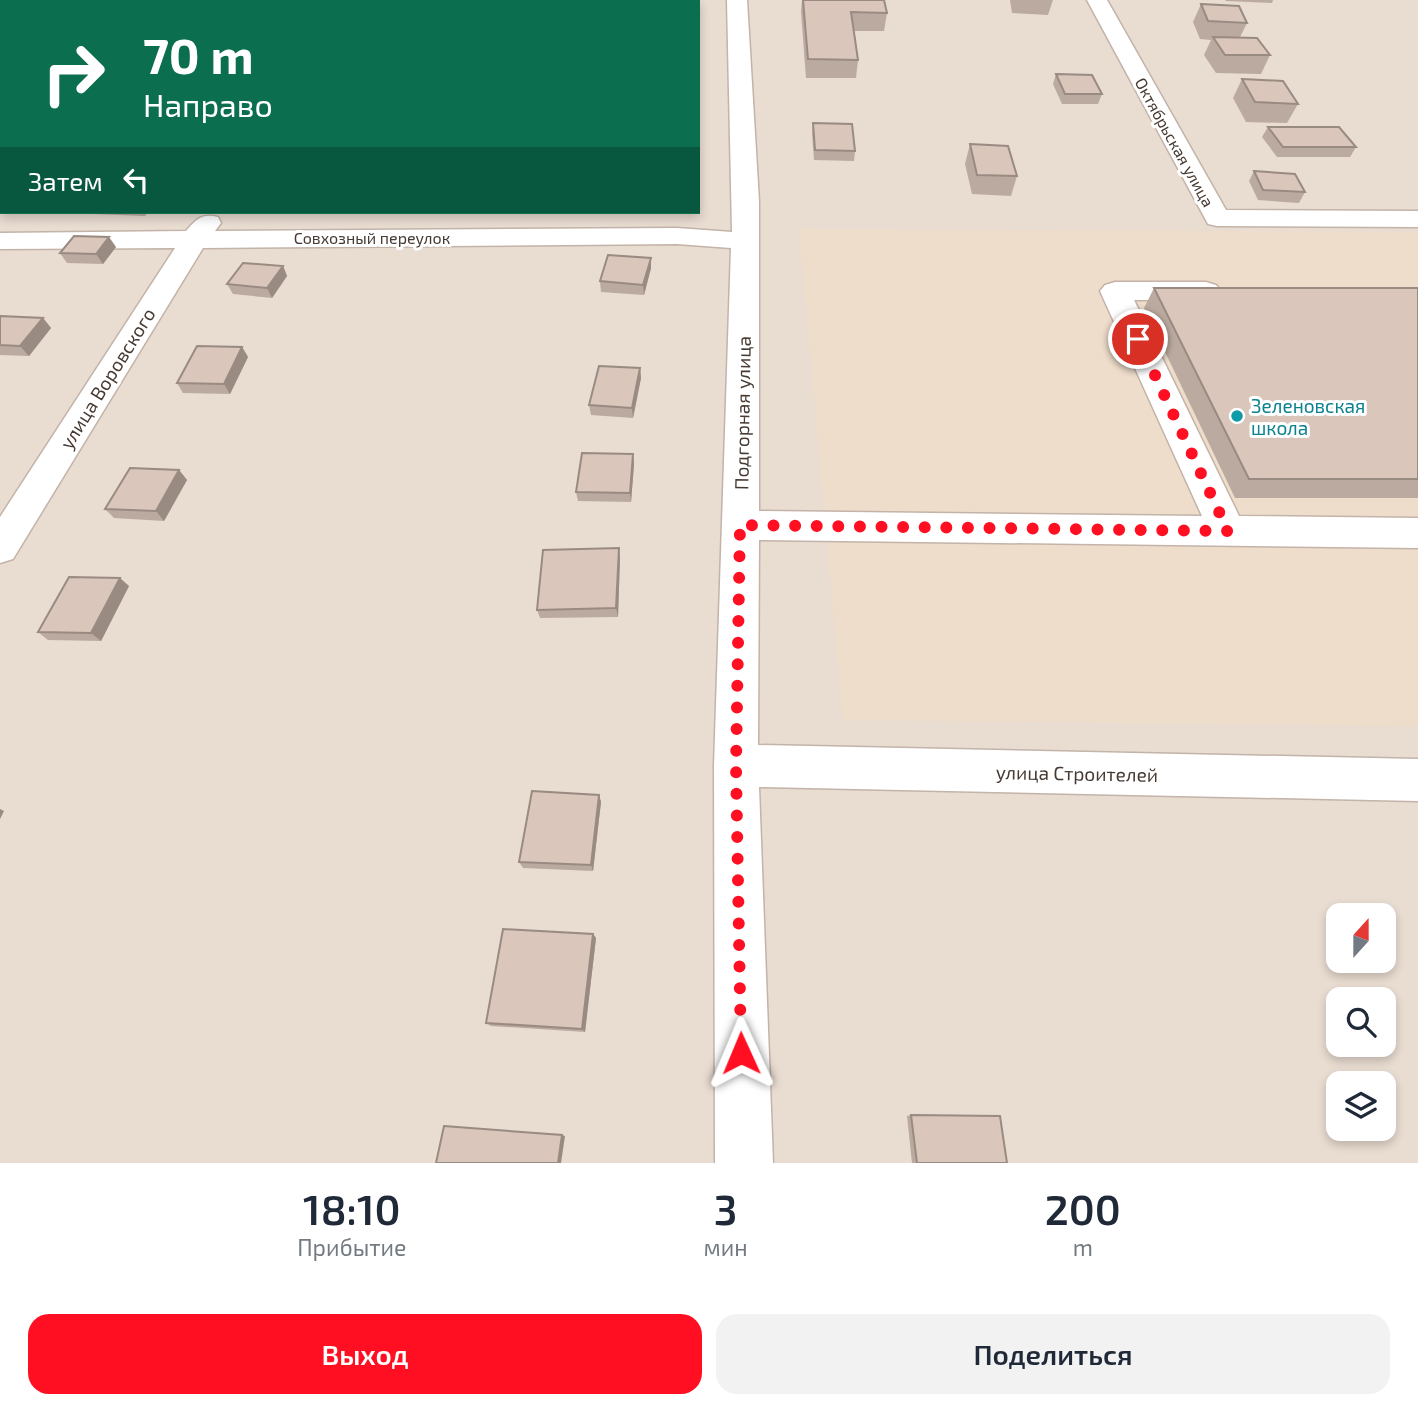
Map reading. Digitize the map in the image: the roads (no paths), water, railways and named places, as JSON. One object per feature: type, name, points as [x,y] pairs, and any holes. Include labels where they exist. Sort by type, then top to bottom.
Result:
[{"type":"street","name":"Подгорная улица","points":[[737,0],[746,201],[736,766],[744,1163]]},
{"type":"street","name":"Октябрьская улица","points":[[1097,0],[1217,218],[1418,219]]},
{"type":"street","name":"улица Воровского","points":[[0,548],[195,238],[217,214]]},
{"type":"street","name":"Совхозный переулок","points":[[0,241],[677,236],[745,241]]},
{"type":"street","points":[[1228,531],[1115,291],[1235,291]]},
{"type":"street","points":[[740,525],[1418,533]]},
{"type":"street","name":"улица Строителей","points":[[736,766],[1418,780]]},
{"type":"place","name":"Зеленовская школа","points":[[1237,416]]}]
